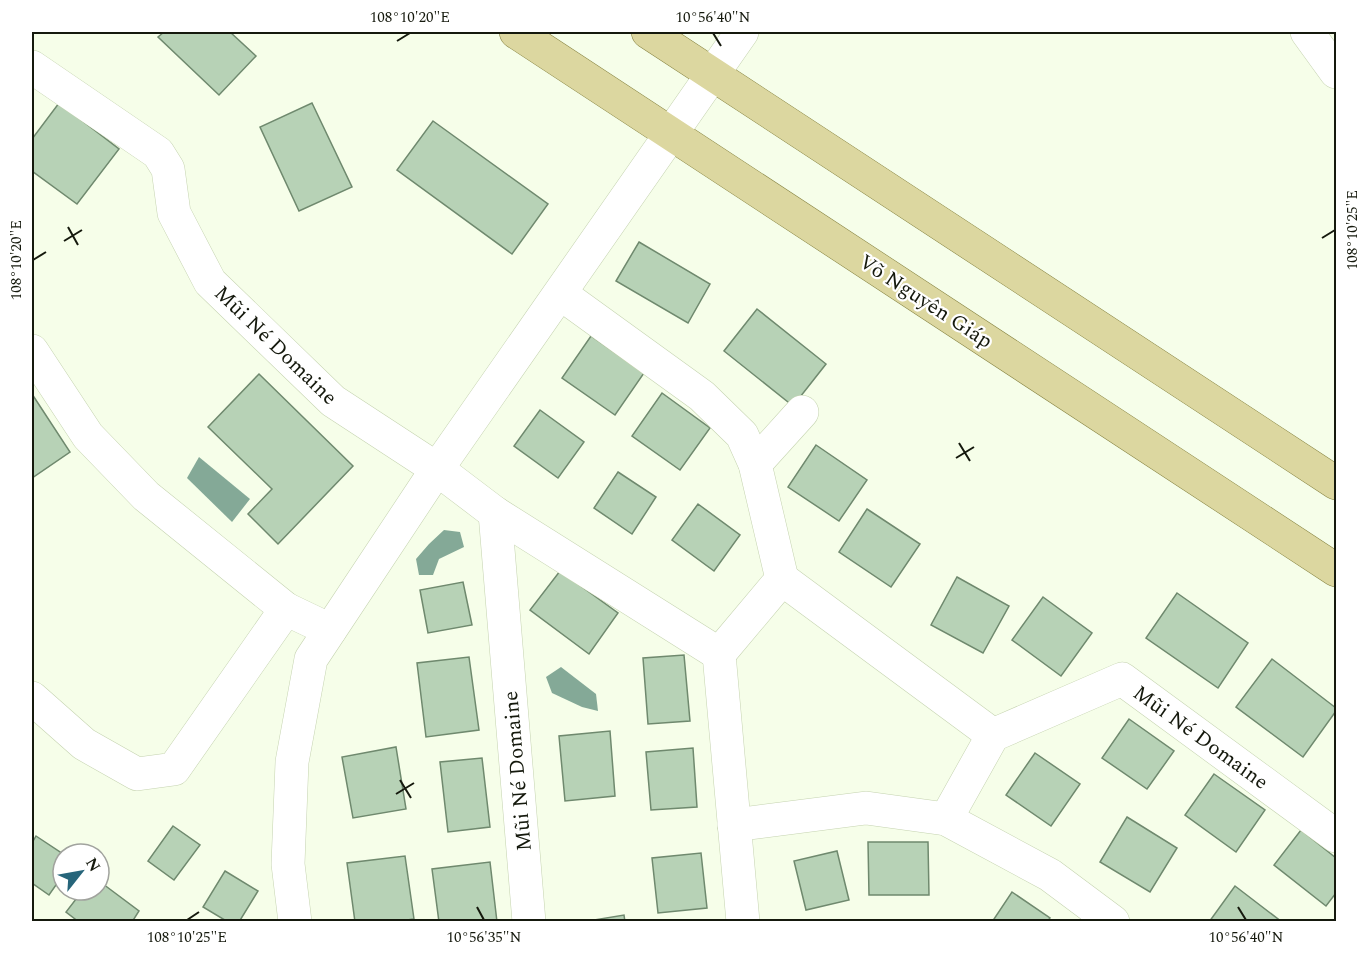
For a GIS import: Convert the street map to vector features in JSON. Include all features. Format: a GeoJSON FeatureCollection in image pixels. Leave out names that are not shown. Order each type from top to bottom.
{"type":"FeatureCollection","features":[{"type":"Feature","properties":{"kind":"main road","name":"Võ Nguyên Giáp"},"geometry":{"type":"LineString","coordinates":[[516,32],[1336,570]]}},
{"type":"Feature","properties":{"kind":"main road"},"geometry":{"type":"LineString","coordinates":[[648,32],[1336,483]]}},
{"type":"Feature","properties":{"kind":"street"},"geometry":{"type":"LineString","coordinates":[[295,921],[288,864],[292,762],[311,659],[437,469],[742,32]]}},
{"type":"Feature","properties":{"kind":"street"},"geometry":{"type":"LineString","coordinates":[[1306,32],[1336,72]]}},
{"type":"Feature","properties":{"kind":"street","name":"Mũi Né Domaine"},"geometry":{"type":"LineString","coordinates":[[32,67],[158,153],[168,169],[174,213],[210,282],[333,401],[437,469],[495,513],[719,654]]}},
{"type":"Feature","properties":{"kind":"street"},"geometry":{"type":"LineString","coordinates":[[561,294],[702,396],[742,435],[755,464],[782,579],[993,735],[946,819]]}},
{"type":"Feature","properties":{"kind":"street"},"geometry":{"type":"LineString","coordinates":[[32,351],[88,436],[146,496],[286,609],[330,630]]}},
{"type":"Feature","properties":{"kind":"street"},"geometry":{"type":"LineString","coordinates":[[755,464],[802,412]]}},
{"type":"Feature","properties":{"kind":"street","name":"Mũi Né Domaine"},"geometry":{"type":"LineString","coordinates":[[495,513],[529,921]]}},
{"type":"Feature","properties":{"kind":"street"},"geometry":{"type":"LineString","coordinates":[[743,921],[719,654],[782,579]]}},
{"type":"Feature","properties":{"kind":"street"},"geometry":{"type":"LineString","coordinates":[[32,698],[84,744],[136,774],[174,769],[286,609]]}},
{"type":"Feature","properties":{"kind":"street","name":"Mũi Né Domaine"},"geometry":{"type":"LineString","coordinates":[[993,735],[1122,679],[1336,836]]}},
{"type":"Feature","properties":{"kind":"street"},"geometry":{"type":"LineString","coordinates":[[734,825],[866,808],[946,819],[1050,875],[1113,921]]}},
{"type":"Feature","properties":{"kind":"shaded area"},"geometry":{"type":"Polygon","coordinates":[[[199,457],[250,499],[232,522],[187,478],[199,457]]]}},
{"type":"Feature","properties":{"kind":"shaded area"},"geometry":{"type":"Polygon","coordinates":[[[444,530],[460,532],[464,547],[439,559],[433,575],[419,575],[416,559],[444,530]]]}},
{"type":"Feature","properties":{"kind":"shaded area"},"geometry":{"type":"Polygon","coordinates":[[[561,667],[596,694],[598,711],[582,707],[552,693],[546,677],[561,667]]]}},
{"type":"Feature","properties":{"kind":"building"},"geometry":{"type":"Polygon","coordinates":[[[164,32],[230,32],[256,56],[219,95],[158,37],[164,32]]]}},
{"type":"Feature","properties":{"kind":"building"},"geometry":{"type":"Polygon","coordinates":[[[59,103],[119,149],[77,204],[32,171],[32,139],[59,103]]]}},
{"type":"Feature","properties":{"kind":"building"},"geometry":{"type":"Polygon","coordinates":[[[312,103],[352,187],[299,211],[260,127],[312,103]]]}},
{"type":"Feature","properties":{"kind":"building"},"geometry":{"type":"Polygon","coordinates":[[[433,121],[548,204],[512,254],[397,170],[433,121]]]}},
{"type":"Feature","properties":{"kind":"building"},"geometry":{"type":"Polygon","coordinates":[[[639,242],[710,284],[688,323],[616,281],[639,242]]]}},
{"type":"Feature","properties":{"kind":"building"},"geometry":{"type":"Polygon","coordinates":[[[757,309],[826,364],[793,406],[724,351],[757,309]]]}},
{"type":"Feature","properties":{"kind":"building"},"geometry":{"type":"Polygon","coordinates":[[[591,336],[644,373],[615,415],[562,378],[591,336]]]}},
{"type":"Feature","properties":{"kind":"building"},"geometry":{"type":"Polygon","coordinates":[[[259,374],[353,466],[278,544],[248,514],[272,489],[208,427],[259,374]]]}},
{"type":"Feature","properties":{"kind":"building"},"geometry":{"type":"Polygon","coordinates":[[[662,393],[710,428],[680,470],[632,436],[662,393]]]}},
{"type":"Feature","properties":{"kind":"building"},"geometry":{"type":"Polygon","coordinates":[[[32,394],[70,452],[32,478],[32,394]]]}},
{"type":"Feature","properties":{"kind":"building"},"geometry":{"type":"Polygon","coordinates":[[[540,410],[584,442],[558,478],[514,446],[540,410]]]}},
{"type":"Feature","properties":{"kind":"building"},"geometry":{"type":"Polygon","coordinates":[[[816,445],[867,480],[839,521],[788,487],[816,445]]]}},
{"type":"Feature","properties":{"kind":"building"},"geometry":{"type":"Polygon","coordinates":[[[618,472],[656,497],[632,534],[594,508],[618,472]]]}},
{"type":"Feature","properties":{"kind":"building"},"geometry":{"type":"Polygon","coordinates":[[[698,504],[740,535],[714,571],[672,540],[698,504]]]}},
{"type":"Feature","properties":{"kind":"building"},"geometry":{"type":"Polygon","coordinates":[[[867,509],[920,544],[891,587],[839,552],[867,509]]]}},
{"type":"Feature","properties":{"kind":"building"},"geometry":{"type":"Polygon","coordinates":[[[560,571],[618,613],[589,654],[530,610],[560,571]]]}},
{"type":"Feature","properties":{"kind":"building"},"geometry":{"type":"Polygon","coordinates":[[[957,577],[1009,606],[983,653],[931,625],[957,577]]]}},
{"type":"Feature","properties":{"kind":"building"},"geometry":{"type":"Polygon","coordinates":[[[463,582],[472,625],[428,633],[420,590],[463,582]]]}},
{"type":"Feature","properties":{"kind":"building"},"geometry":{"type":"Polygon","coordinates":[[[1177,593],[1248,643],[1218,688],[1146,638],[1177,593]]]}},
{"type":"Feature","properties":{"kind":"building"},"geometry":{"type":"Polygon","coordinates":[[[1043,597],[1092,633],[1061,676],[1012,640],[1043,597]]]}},
{"type":"Feature","properties":{"kind":"building"},"geometry":{"type":"Polygon","coordinates":[[[684,655],[690,721],[648,724],[643,658],[684,655]]]}},
{"type":"Feature","properties":{"kind":"building"},"geometry":{"type":"Polygon","coordinates":[[[469,657],[479,730],[426,737],[417,663],[469,657]]]}},
{"type":"Feature","properties":{"kind":"building"},"geometry":{"type":"Polygon","coordinates":[[[1272,659],[1336,708],[1303,757],[1236,707],[1272,659]]]}},
{"type":"Feature","properties":{"kind":"building"},"geometry":{"type":"Polygon","coordinates":[[[1129,719],[1174,751],[1147,789],[1102,758],[1129,719]]]}},
{"type":"Feature","properties":{"kind":"building"},"geometry":{"type":"Polygon","coordinates":[[[610,731],[615,796],[565,801],[559,736],[610,731]]]}},
{"type":"Feature","properties":{"kind":"building"},"geometry":{"type":"Polygon","coordinates":[[[396,747],[406,809],[353,818],[342,757],[396,747]]]}},
{"type":"Feature","properties":{"kind":"building"},"geometry":{"type":"Polygon","coordinates":[[[693,748],[697,807],[651,810],[646,752],[693,748]]]}},
{"type":"Feature","properties":{"kind":"building"},"geometry":{"type":"Polygon","coordinates":[[[1035,753],[1080,784],[1051,826],[1006,795],[1035,753]]]}},
{"type":"Feature","properties":{"kind":"building"},"geometry":{"type":"Polygon","coordinates":[[[482,758],[490,827],[448,832],[440,762],[482,758]]]}},
{"type":"Feature","properties":{"kind":"building"},"geometry":{"type":"Polygon","coordinates":[[[1214,774],[1265,810],[1236,852],[1185,815],[1214,774]]]}},
{"type":"Feature","properties":{"kind":"building"},"geometry":{"type":"Polygon","coordinates":[[[1127,817],[1177,848],[1150,892],[1100,862],[1127,817]]]}},
{"type":"Feature","properties":{"kind":"building"},"geometry":{"type":"Polygon","coordinates":[[[173,826],[200,845],[174,880],[148,861],[173,826]]]}},
{"type":"Feature","properties":{"kind":"building"},"geometry":{"type":"Polygon","coordinates":[[[1301,830],[1336,858],[1336,893],[1326,906],[1274,865],[1301,830]]]}},
{"type":"Feature","properties":{"kind":"building"},"geometry":{"type":"Polygon","coordinates":[[[36,836],[51,846],[51,892],[49,895],[32,883],[32,843],[36,836]]]}},
{"type":"Feature","properties":{"kind":"building"},"geometry":{"type":"Polygon","coordinates":[[[868,842],[928,842],[929,895],[869,895],[868,842]]]}},
{"type":"Feature","properties":{"kind":"building"},"geometry":{"type":"Polygon","coordinates":[[[837,851],[849,900],[806,910],[794,861],[837,851]]]}},
{"type":"Feature","properties":{"kind":"building"},"geometry":{"type":"Polygon","coordinates":[[[701,853],[707,908],[658,913],[652,858],[701,853]]]}},
{"type":"Feature","properties":{"kind":"building"},"geometry":{"type":"Polygon","coordinates":[[[405,856],[414,919],[392,922],[355,922],[347,863],[405,856]]]}},
{"type":"Feature","properties":{"kind":"building"},"geometry":{"type":"Polygon","coordinates":[[[490,862],[497,922],[439,922],[432,869],[490,862]]]}},
{"type":"Feature","properties":{"kind":"building"},"geometry":{"type":"Polygon","coordinates":[[[225,871],[258,891],[239,922],[228,922],[203,907],[225,871]]]}},
{"type":"Feature","properties":{"kind":"building"},"geometry":{"type":"Polygon","coordinates":[[[1235,886],[1282,922],[1209,922],[1235,886]]]}},
{"type":"Feature","properties":{"kind":"building"},"geometry":{"type":"Polygon","coordinates":[[[111,890],[139,911],[132,922],[79,922],[66,912],[74,902],[111,902],[111,890]]]}},
{"type":"Feature","properties":{"kind":"building"},"geometry":{"type":"Polygon","coordinates":[[[1012,892],[1050,918],[1047,922],[992,922],[1012,892]]]}},
{"type":"Feature","properties":{"kind":"building"},"geometry":{"type":"Polygon","coordinates":[[[624,915],[625,922],[582,922],[624,915]]]}}]}
